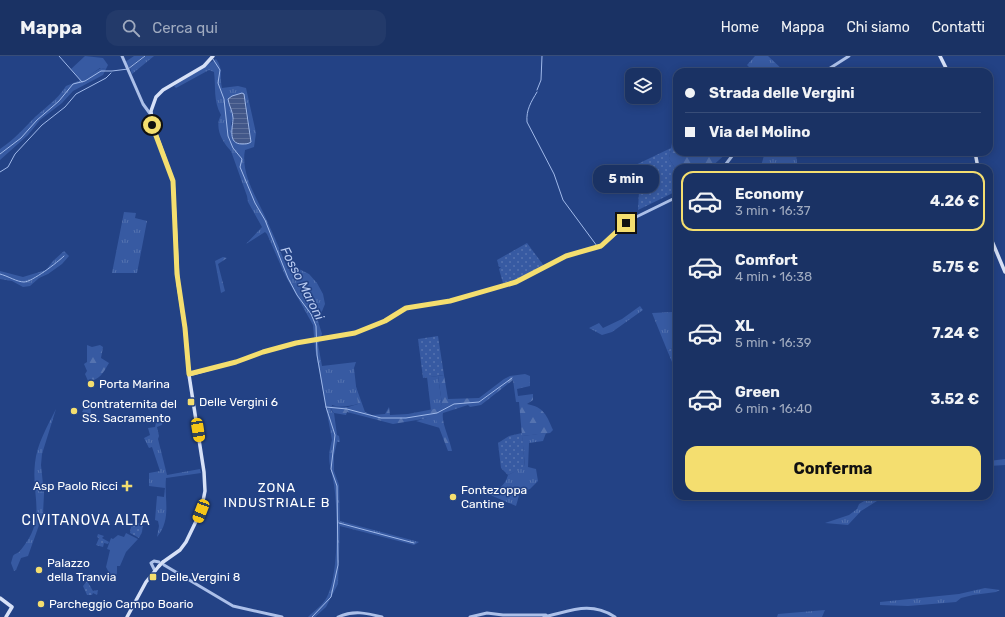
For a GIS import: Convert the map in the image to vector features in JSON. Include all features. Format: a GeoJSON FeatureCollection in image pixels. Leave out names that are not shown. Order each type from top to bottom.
{"type":"FeatureCollection","features":[{"type":"Feature","properties":{"kind":"main road"},"geometry":{"type":"LineString","coordinates":[[127,617],[155,571],[161,564],[180,550],[186,542],[198,520],[204,502],[204,472],[189,374],[185,328],[177,274],[173,181],[152,125],[150,114],[152,105],[160,93],[209,61],[213,56]]}},
{"type":"Feature","properties":{"kind":"main road"},"geometry":{"type":"LineString","coordinates":[[940,56],[946,68]]}},
{"type":"Feature","properties":{"kind":"main road"},"geometry":{"type":"LineString","coordinates":[[993,244],[1005,272]]}},
{"type":"Feature","properties":{"kind":"main road"},"geometry":{"type":"LineString","coordinates":[[0,598],[11,608],[8,616]]}},
{"type":"Feature","properties":{"kind":"street"},"geometry":{"type":"LineString","coordinates":[[122,56],[143,104],[150,114]]}},
{"type":"Feature","properties":{"kind":"street"},"geometry":{"type":"LineString","coordinates":[[830,68],[849,56]]}},
{"type":"Feature","properties":{"kind":"street"},"geometry":{"type":"LineString","coordinates":[[189,374],[236,362],[277,348],[362,331],[389,319],[406,308],[450,301],[516,282],[566,256],[595,249],[601,246],[632,220],[673,199]]}},
{"type":"Feature","properties":{"kind":"street"},"geometry":{"type":"LineString","coordinates":[[155,571],[151,565],[152,562],[161,564],[233,606],[282,617]]}},
{"type":"Feature","properties":{"kind":"street"},"geometry":{"type":"LineString","coordinates":[[544,617],[588,607],[615,617]]}},
{"type":"Feature","properties":{"kind":"street"},"geometry":{"type":"LineString","coordinates":[[338,617],[359,612],[382,617]]}},
{"type":"Feature","properties":{"kind":"street"},"geometry":{"type":"LineString","coordinates":[[470,617],[487,613],[510,617]]}},
{"type":"Feature","properties":{"kind":"street"},"geometry":{"type":"LineString","coordinates":[[502,615],[553,615]]}},
{"type":"Feature","properties":{"kind":"green space"},"geometry":{"type":"Polygon","coordinates":[[[85,56],[103,58],[108,65],[106,69],[100,68],[81,81],[71,69],[85,56]]]}},
{"type":"Feature","properties":{"kind":"green space"},"geometry":{"type":"Polygon","coordinates":[[[134,56],[144,56],[130,67],[127,67],[125,62],[134,56]]]}},
{"type":"Feature","properties":{"kind":"green space"},"geometry":{"type":"Polygon","coordinates":[[[146,56],[154,56],[132,74],[130,68],[146,56]]]}},
{"type":"Feature","properties":{"kind":"green space"},"geometry":{"type":"Polygon","coordinates":[[[755,56],[768,56],[781,68],[750,68],[747,65],[755,56]]]}},
{"type":"Feature","properties":{"kind":"green space"},"geometry":{"type":"Polygon","coordinates":[[[216,59],[221,70],[222,88],[238,86],[246,88],[256,133],[254,147],[245,150],[245,169],[251,188],[288,269],[299,269],[309,274],[317,283],[323,294],[325,304],[318,321],[322,334],[318,344],[322,366],[356,362],[354,368],[358,404],[342,407],[332,405],[331,410],[334,413],[337,435],[339,436],[340,442],[337,442],[334,455],[334,471],[339,485],[340,521],[419,542],[414,545],[340,526],[338,584],[326,607],[315,617],[308,617],[325,600],[331,587],[336,559],[337,526],[334,485],[329,459],[332,440],[315,348],[313,325],[285,275],[267,234],[265,232],[246,244],[262,227],[248,202],[231,151],[220,134],[218,124],[221,115],[218,110],[216,99],[214,72],[209,70],[176,88],[174,86],[216,59]],[[242,93],[228,102],[233,116],[231,124],[240,144],[251,138],[246,101],[242,93]]]}},
{"type":"Feature","properties":{"kind":"green space"},"geometry":{"type":"Polygon","coordinates":[[[101,68],[106,69],[103,75],[73,91],[62,103],[40,120],[28,135],[0,160],[0,149],[55,100],[66,86],[81,80],[101,68]]]}},
{"type":"Feature","properties":{"kind":"green space"},"geometry":{"type":"Polygon","coordinates":[[[673,142],[673,156],[724,156],[714,164],[673,165],[669,159],[673,142]]]}},
{"type":"Feature","properties":{"kind":"green space"},"geometry":{"type":"Polygon","coordinates":[[[671,148],[669,159],[673,165],[673,193],[638,210],[639,191],[625,170],[671,148]]]}},
{"type":"Feature","properties":{"kind":"green space"},"geometry":{"type":"Polygon","coordinates":[[[764,156],[796,156],[797,163],[762,164],[764,156]]]}},
{"type":"Feature","properties":{"kind":"green space"},"geometry":{"type":"Polygon","coordinates":[[[124,212],[136,213],[135,218],[147,221],[137,273],[112,273],[124,212]]]}},
{"type":"Feature","properties":{"kind":"green space"},"geometry":{"type":"Polygon","coordinates":[[[527,243],[544,266],[516,280],[503,283],[499,269],[501,267],[499,267],[497,260],[527,243]]]}},
{"type":"Feature","properties":{"kind":"green space"},"geometry":{"type":"Polygon","coordinates":[[[64,251],[69,256],[62,264],[48,274],[39,278],[30,286],[23,287],[12,281],[0,279],[0,271],[23,277],[46,270],[64,251]]]}},
{"type":"Feature","properties":{"kind":"green space"},"geometry":{"type":"Polygon","coordinates":[[[223,257],[227,258],[218,264],[225,291],[221,293],[215,261],[223,257]]]}},
{"type":"Feature","properties":{"kind":"green space"},"geometry":{"type":"Polygon","coordinates":[[[640,306],[643,310],[612,332],[602,335],[589,328],[599,323],[603,328],[622,319],[640,306]]]}},
{"type":"Feature","properties":{"kind":"green space"},"geometry":{"type":"Polygon","coordinates":[[[672,312],[673,348],[667,350],[652,313],[672,312]]]}},
{"type":"Feature","properties":{"kind":"green space"},"geometry":{"type":"Polygon","coordinates":[[[438,336],[444,375],[423,378],[418,339],[438,336]]]}},
{"type":"Feature","properties":{"kind":"green space"},"geometry":{"type":"Polygon","coordinates":[[[87,345],[92,347],[100,345],[103,347],[101,358],[109,363],[98,378],[88,381],[85,374],[87,371],[84,364],[87,362],[87,345]]]}},
{"type":"Feature","properties":{"kind":"green space"},"geometry":{"type":"Polygon","coordinates":[[[673,348],[673,364],[667,350],[673,348]]]}},
{"type":"Feature","properties":{"kind":"green space"},"geometry":{"type":"Polygon","coordinates":[[[525,374],[530,376],[530,386],[517,389],[518,396],[533,394],[533,400],[527,404],[537,407],[547,416],[553,430],[550,433],[522,436],[519,402],[516,402],[513,380],[481,405],[470,407],[468,405],[443,413],[443,421],[452,451],[448,451],[435,417],[393,424],[347,412],[346,415],[334,413],[329,406],[348,407],[358,404],[355,384],[365,412],[372,415],[385,414],[389,407],[390,415],[408,414],[439,408],[442,404],[438,376],[444,375],[448,399],[479,398],[504,379],[510,376],[525,374]]]}},
{"type":"Feature","properties":{"kind":"green space"},"geometry":{"type":"Polygon","coordinates":[[[438,376],[442,404],[439,409],[431,411],[427,377],[438,376]]]}},
{"type":"Feature","properties":{"kind":"green space"},"geometry":{"type":"Polygon","coordinates":[[[88,400],[90,400],[91,414],[82,412],[88,400]]]}},
{"type":"Feature","properties":{"kind":"green space"},"geometry":{"type":"Polygon","coordinates":[[[56,409],[42,454],[41,465],[44,494],[43,514],[28,556],[21,558],[16,570],[14,571],[11,563],[13,556],[20,551],[29,539],[34,528],[36,518],[34,475],[36,456],[43,436],[56,409]]]}},
{"type":"Feature","properties":{"kind":"green space"},"geometry":{"type":"Polygon","coordinates":[[[436,417],[440,428],[416,421],[436,417]]]}},
{"type":"Feature","properties":{"kind":"green space"},"geometry":{"type":"Polygon","coordinates":[[[157,419],[160,422],[163,421],[162,425],[157,427],[159,436],[158,439],[167,475],[200,469],[201,473],[166,478],[166,516],[162,530],[157,537],[159,526],[158,521],[155,520],[157,496],[164,497],[165,488],[149,486],[149,473],[160,471],[152,447],[149,448],[144,438],[150,435],[148,428],[155,427],[157,419]]]}},
{"type":"Feature","properties":{"kind":"green space"},"geometry":{"type":"Polygon","coordinates":[[[522,433],[525,467],[508,475],[501,468],[498,443],[509,436],[522,433]]]}},
{"type":"Feature","properties":{"kind":"green space"},"geometry":{"type":"Polygon","coordinates":[[[546,433],[543,441],[529,443],[528,467],[536,469],[538,481],[530,489],[520,492],[516,506],[488,494],[501,487],[508,475],[525,466],[522,436],[546,433]]]}},
{"type":"Feature","properties":{"kind":"green space"},"geometry":{"type":"Polygon","coordinates":[[[1005,459],[1005,465],[993,466],[993,460],[1005,459]]]}},
{"type":"Feature","properties":{"kind":"green space"},"geometry":{"type":"Polygon","coordinates":[[[866,500],[879,500],[861,511],[848,525],[825,523],[849,515],[857,509],[859,504],[866,500]]]}},
{"type":"Feature","properties":{"kind":"green space"},"geometry":{"type":"Polygon","coordinates":[[[134,522],[143,524],[142,532],[139,538],[130,533],[134,522]]]}},
{"type":"Feature","properties":{"kind":"green space"},"geometry":{"type":"Polygon","coordinates":[[[126,533],[138,539],[126,552],[120,566],[117,566],[117,573],[114,582],[106,567],[110,550],[107,549],[111,538],[113,539],[118,535],[124,537],[126,533]]]}},
{"type":"Feature","properties":{"kind":"green space"},"geometry":{"type":"Polygon","coordinates":[[[98,534],[104,536],[102,538],[109,542],[108,544],[104,543],[103,547],[96,545],[99,538],[97,537],[98,534]]]}},
{"type":"Feature","properties":{"kind":"green space"},"geometry":{"type":"Polygon","coordinates":[[[87,581],[93,591],[98,590],[97,595],[93,593],[92,595],[87,595],[83,586],[87,581]]]}},
{"type":"Feature","properties":{"kind":"green space"},"geometry":{"type":"Polygon","coordinates":[[[985,588],[1000,590],[961,598],[956,602],[908,606],[880,605],[880,602],[959,594],[985,588]]]}},
{"type":"Feature","properties":{"kind":"green space"},"geometry":{"type":"Polygon","coordinates":[[[825,610],[822,617],[777,617],[778,614],[825,610]]]}},
{"type":"Feature","properties":{"kind":"shaded area"},"geometry":{"type":"Polygon","coordinates":[[[242,93],[244,94],[251,142],[248,144],[237,143],[234,141],[232,134],[233,116],[228,99],[242,93]]]}},
{"type":"Feature","properties":{"kind":"waterway"},"geometry":{"type":"LineString","coordinates":[[59,56],[82,82]]}},
{"type":"Feature","properties":{"kind":"waterway"},"geometry":{"type":"LineString","coordinates":[[0,154],[21,138],[37,120],[59,101],[73,84],[85,81],[101,71],[128,69],[145,56]]}},
{"type":"Feature","properties":{"kind":"waterway","name":"Fosso Maroni"},"geometry":{"type":"LineString","coordinates":[[211,56],[220,70],[218,83],[224,99],[228,136],[233,148],[242,159],[240,167],[255,203],[265,220],[288,278],[297,295],[311,314],[316,326],[317,355],[326,407],[335,435],[331,469],[337,486],[338,565],[331,597],[312,617]]}},
{"type":"Feature","properties":{"kind":"waterway"},"geometry":{"type":"LineString","coordinates":[[537,90],[541,80],[542,56]]}},
{"type":"Feature","properties":{"kind":"waterway"},"geometry":{"type":"LineString","coordinates":[[0,172],[8,167],[15,154],[42,125],[65,107],[76,94],[106,78],[111,73]]}},
{"type":"Feature","properties":{"kind":"waterway"},"geometry":{"type":"LineString","coordinates":[[537,92],[528,110],[527,122],[554,174],[563,200],[597,246]]}},
{"type":"Feature","properties":{"kind":"waterway"},"geometry":{"type":"LineString","coordinates":[[0,274],[18,281],[28,281],[45,271],[64,256]]}},
{"type":"Feature","properties":{"kind":"waterway"},"geometry":{"type":"LineString","coordinates":[[326,407],[347,409],[381,418],[406,418],[437,413],[454,404],[479,402],[512,378]]}},
{"type":"Feature","properties":{"kind":"waterway"},"geometry":{"type":"LineString","coordinates":[[339,523],[414,543]]}},
{"type":"Feature","properties":{"kind":"place","name":"Porta Marina"},"geometry":{"type":"Point","coordinates":[91,384]}},
{"type":"Feature","properties":{"kind":"place","name":"Delle Vergini 6"},"geometry":{"type":"Point","coordinates":[191,402]}},
{"type":"Feature","properties":{"kind":"place","name":"Contraternita del SS. Sacramento"},"geometry":{"type":"Point","coordinates":[74,411]}},
{"type":"Feature","properties":{"kind":"place","name":"Asp Paolo Ricci"},"geometry":{"type":"Point","coordinates":[127,486]}},
{"type":"Feature","properties":{"kind":"place","name":"Fontezoppa Cantine"},"geometry":{"type":"Point","coordinates":[453,497]}},
{"type":"Feature","properties":{"kind":"place","name":"Palazzo della Tranvia"},"geometry":{"type":"Point","coordinates":[39,570]}},
{"type":"Feature","properties":{"kind":"place","name":"Delle Vergini 8"},"geometry":{"type":"Point","coordinates":[153,577]}},
{"type":"Feature","properties":{"kind":"place","name":"Parcheggio Campo Boario"},"geometry":{"type":"Point","coordinates":[41,604]}},
{"type":"Feature","properties":{"kind":"district","name":"ZONA INDUSTRIALE B"},"geometry":{"type":"Point","coordinates":[277,494]}},
{"type":"Feature","properties":{"kind":"district","name":"CIVITANOVA ALTA"},"geometry":{"type":"Point","coordinates":[86,520]}},
{"type":"Feature","properties":{"kind":"route"},"geometry":{"type":"LineString","coordinates":[[152,125],[166,158],[173,181],[177,274],[185,328],[189,374],[236,362],[263,352],[296,343],[355,333],[385,321],[406,308],[440,304],[516,282],[573,253],[590,250],[601,246],[626,223]]}}]}
